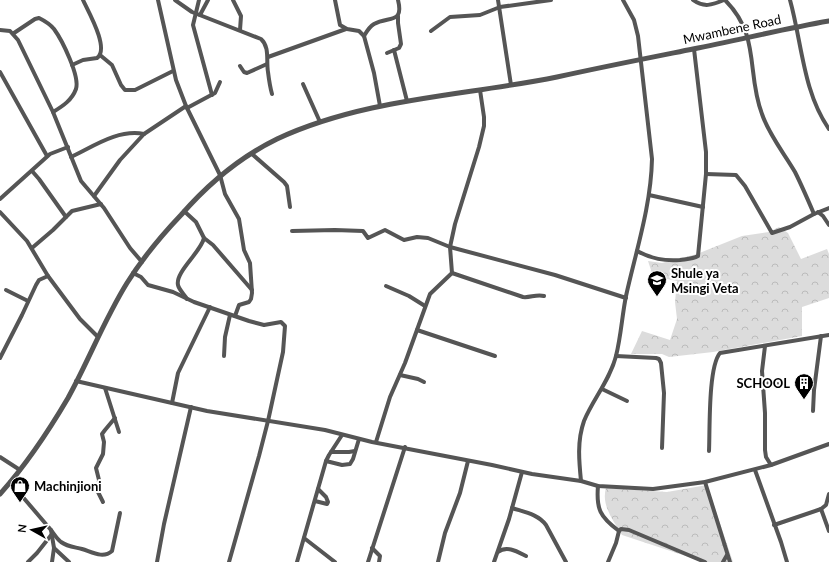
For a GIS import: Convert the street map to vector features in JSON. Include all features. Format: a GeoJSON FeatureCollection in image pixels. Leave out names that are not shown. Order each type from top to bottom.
{"type":"FeatureCollection","features":[{"type":"Feature","properties":{"kind":"street"},"geometry":{"type":"LineString","coordinates":[[83,0],[101,40],[100,55]]}},
{"type":"Feature","properties":{"kind":"street"},"geometry":{"type":"LineString","coordinates":[[158,0],[173,71],[187,107],[220,176],[225,194],[241,224],[243,246],[250,263],[252,291],[250,301],[239,305],[235,316]]}},
{"type":"Feature","properties":{"kind":"street"},"geometry":{"type":"LineString","coordinates":[[175,0],[199,14],[261,39],[266,46],[268,57],[267,64],[272,94]]}},
{"type":"Feature","properties":{"kind":"street"},"geometry":{"type":"LineString","coordinates":[[199,0],[199,14]]}},
{"type":"Feature","properties":{"kind":"street"},"geometry":{"type":"LineString","coordinates":[[208,0],[194,20],[194,29],[212,95]]}},
{"type":"Feature","properties":{"kind":"street"},"geometry":{"type":"LineString","coordinates":[[233,0],[241,16],[240,30]]}},
{"type":"Feature","properties":{"kind":"street"},"geometry":{"type":"LineString","coordinates":[[335,0],[338,22],[342,28],[359,31],[364,36],[374,73],[380,106]]}},
{"type":"Feature","properties":{"kind":"street"},"geometry":{"type":"LineString","coordinates":[[387,53],[394,50],[401,44],[398,23],[398,15],[400,11],[398,0]]}},
{"type":"Feature","properties":{"kind":"street"},"geometry":{"type":"LineString","coordinates":[[498,0],[511,85]]}},
{"type":"Feature","properties":{"kind":"street"},"geometry":{"type":"LineString","coordinates":[[431,31],[450,16],[480,15],[500,7],[551,0]]}},
{"type":"Feature","properties":{"kind":"street"},"geometry":{"type":"LineString","coordinates":[[693,0],[698,3],[709,5],[724,0],[738,15],[748,37],[761,113],[770,132],[816,213],[823,216],[829,225]]}},
{"type":"Feature","properties":{"kind":"street"},"geometry":{"type":"LineString","coordinates":[[790,0],[810,86],[820,113],[829,129]]}},
{"type":"Feature","properties":{"kind":"street"},"geometry":{"type":"LineString","coordinates":[[581,481],[578,456],[581,434],[587,416],[602,389],[616,356],[626,298],[647,209],[652,178],[652,159],[636,28],[634,20],[624,1]]}},
{"type":"Feature","properties":{"kind":"street"},"geometry":{"type":"LineString","coordinates":[[364,36],[367,30],[376,23],[393,19],[398,15]]}},
{"type":"Feature","properties":{"kind":"street"},"geometry":{"type":"LineString","coordinates":[[14,33],[35,19],[41,19],[50,24],[58,36],[72,65],[77,81],[77,87],[69,101],[53,112]]}},
{"type":"Feature","properties":{"kind":"street","name":"Mwambene Road"},"geometry":{"type":"LineString","coordinates":[[0,494],[20,470],[48,430],[76,381],[133,273],[184,211],[220,176],[276,139],[320,122],[380,106],[511,85],[694,49],[796,26],[829,21]]}},
{"type":"Feature","properties":{"kind":"street"},"geometry":{"type":"LineString","coordinates":[[268,57],[347,29]]}},
{"type":"Feature","properties":{"kind":"street"},"geometry":{"type":"LineString","coordinates":[[0,30],[10,30],[14,33],[53,112],[81,181],[101,204],[130,248],[142,262]]}},
{"type":"Feature","properties":{"kind":"street"},"geometry":{"type":"LineString","coordinates":[[637,251],[650,257],[667,261],[694,258],[698,256],[706,174],[705,140],[696,80],[694,49]]}},
{"type":"Feature","properties":{"kind":"street"},"geometry":{"type":"LineString","coordinates":[[394,50],[407,101]]}},
{"type":"Feature","properties":{"kind":"street"},"geometry":{"type":"LineString","coordinates":[[72,65],[84,60],[97,58],[100,55]]}},
{"type":"Feature","properties":{"kind":"street"},"geometry":{"type":"LineString","coordinates":[[100,55],[112,65],[121,86],[125,90],[135,90],[173,71]]}},
{"type":"Feature","properties":{"kind":"street"},"geometry":{"type":"LineString","coordinates":[[240,66],[244,72],[247,73],[267,64]]}},
{"type":"Feature","properties":{"kind":"street"},"geometry":{"type":"LineString","coordinates":[[0,72],[47,156]]}},
{"type":"Feature","properties":{"kind":"street"},"geometry":{"type":"LineString","coordinates":[[94,196],[120,160],[144,134],[187,107],[217,92],[220,82]]}},
{"type":"Feature","properties":{"kind":"street"},"geometry":{"type":"LineString","coordinates":[[303,84],[320,122]]}},
{"type":"Feature","properties":{"kind":"street"},"geometry":{"type":"LineString","coordinates":[[452,273],[450,247],[455,224],[484,126],[480,90]]}},
{"type":"Feature","properties":{"kind":"street"},"geometry":{"type":"LineString","coordinates":[[71,157],[110,138],[130,133],[144,134]]}},
{"type":"Feature","properties":{"kind":"street"},"geometry":{"type":"LineString","coordinates":[[0,199],[47,156],[68,147]]}},
{"type":"Feature","properties":{"kind":"street"},"geometry":{"type":"LineString","coordinates":[[252,154],[287,186],[290,207]]}},
{"type":"Feature","properties":{"kind":"street"},"geometry":{"type":"LineString","coordinates":[[32,171],[66,217]]}},
{"type":"Feature","properties":{"kind":"street"},"geometry":{"type":"LineString","coordinates":[[706,174],[736,175],[745,186],[772,233],[790,227],[829,208]]}},
{"type":"Feature","properties":{"kind":"street"},"geometry":{"type":"LineString","coordinates":[[649,196],[703,207]]}},
{"type":"Feature","properties":{"kind":"street"},"geometry":{"type":"LineString","coordinates":[[32,248],[72,212],[101,204]]}},
{"type":"Feature","properties":{"kind":"street"},"geometry":{"type":"LineString","coordinates":[[184,211],[196,222],[204,238],[216,248],[252,291]]}},
{"type":"Feature","properties":{"kind":"street"},"geometry":{"type":"LineString","coordinates":[[0,212],[22,235],[32,248],[48,276],[80,319],[98,337]]}},
{"type":"Feature","properties":{"kind":"street"},"geometry":{"type":"LineString","coordinates":[[292,231],[363,231],[368,238],[385,230],[404,240],[417,237],[428,238],[450,247],[555,275],[626,298]]}},
{"type":"Feature","properties":{"kind":"street"},"geometry":{"type":"LineString","coordinates":[[188,299],[178,286],[179,279],[201,246],[204,238]]}},
{"type":"Feature","properties":{"kind":"street"},"geometry":{"type":"LineString","coordinates":[[133,273],[142,278],[148,285],[173,292],[230,315],[260,325],[281,322],[285,326],[283,352],[268,421],[228,562]]}},
{"type":"Feature","properties":{"kind":"street"},"geometry":{"type":"LineString","coordinates":[[452,273],[523,297],[537,294],[544,296]]}},
{"type":"Feature","properties":{"kind":"street"},"geometry":{"type":"LineString","coordinates":[[376,442],[390,397],[400,375],[430,294],[452,273]]}},
{"type":"Feature","properties":{"kind":"street"},"geometry":{"type":"LineString","coordinates":[[0,358],[39,280],[48,276]]}},
{"type":"Feature","properties":{"kind":"street"},"geometry":{"type":"LineString","coordinates":[[386,286],[409,296],[425,306]]}},
{"type":"Feature","properties":{"kind":"street"},"geometry":{"type":"LineString","coordinates":[[6,290],[28,301]]}},
{"type":"Feature","properties":{"kind":"street"},"geometry":{"type":"LineString","coordinates":[[172,403],[178,373],[210,307]]}},
{"type":"Feature","properties":{"kind":"street"},"geometry":{"type":"LineString","coordinates":[[224,356],[225,337],[230,315]]}},
{"type":"Feature","properties":{"kind":"street"},"geometry":{"type":"LineString","coordinates":[[417,330],[494,356]]}},
{"type":"Feature","properties":{"kind":"street"},"geometry":{"type":"LineString","coordinates":[[709,451],[711,386],[718,355],[724,352],[829,335]]}},
{"type":"Feature","properties":{"kind":"street"},"geometry":{"type":"LineString","coordinates":[[813,411],[814,390],[821,336]]}},
{"type":"Feature","properties":{"kind":"street"},"geometry":{"type":"LineString","coordinates":[[765,346],[762,371],[765,413],[765,450],[766,458],[771,465]]}},
{"type":"Feature","properties":{"kind":"street"},"geometry":{"type":"LineString","coordinates":[[616,356],[659,359],[664,379],[662,448]]}},
{"type":"Feature","properties":{"kind":"street"},"geometry":{"type":"LineString","coordinates":[[400,375],[424,382]]}},
{"type":"Feature","properties":{"kind":"street"},"geometry":{"type":"LineString","coordinates":[[76,381],[191,407],[325,430],[359,439],[541,476],[581,481],[598,486],[653,489],[705,482],[755,470],[829,444]]}},
{"type":"Feature","properties":{"kind":"street"},"geometry":{"type":"LineString","coordinates":[[763,382],[783,385]]}},
{"type":"Feature","properties":{"kind":"street"},"geometry":{"type":"LineString","coordinates":[[105,388],[119,432]]}},
{"type":"Feature","properties":{"kind":"street"},"geometry":{"type":"LineString","coordinates":[[602,389],[627,402]]}},
{"type":"Feature","properties":{"kind":"street"},"geometry":{"type":"LineString","coordinates":[[157,562],[191,407]]}},
{"type":"Feature","properties":{"kind":"street"},"geometry":{"type":"LineString","coordinates":[[103,502],[98,492],[99,480],[96,468],[103,454],[104,442],[102,434],[115,418]]}},
{"type":"Feature","properties":{"kind":"street"},"geometry":{"type":"LineString","coordinates":[[297,562],[326,461],[342,435]]}},
{"type":"Feature","properties":{"kind":"street"},"geometry":{"type":"LineString","coordinates":[[326,461],[342,465],[348,465],[351,463],[359,439]]}},
{"type":"Feature","properties":{"kind":"street"},"geometry":{"type":"LineString","coordinates":[[368,562],[404,447]]}},
{"type":"Feature","properties":{"kind":"street"},"geometry":{"type":"LineString","coordinates":[[331,452],[355,451]]}},
{"type":"Feature","properties":{"kind":"street"},"geometry":{"type":"LineString","coordinates":[[0,457],[20,470]]}},
{"type":"Feature","properties":{"kind":"street"},"geometry":{"type":"LineString","coordinates":[[438,562],[445,533],[460,493],[468,460]]}},
{"type":"Feature","properties":{"kind":"street"},"geometry":{"type":"LineString","coordinates":[[755,470],[786,562]]}},
{"type":"Feature","properties":{"kind":"street"},"geometry":{"type":"LineString","coordinates":[[494,562],[502,541],[522,472]]}},
{"type":"Feature","properties":{"kind":"street"},"geometry":{"type":"LineString","coordinates":[[10,482],[61,542],[68,546],[94,554],[104,555],[112,551],[120,513]]}},
{"type":"Feature","properties":{"kind":"street"},"geometry":{"type":"LineString","coordinates":[[705,482],[730,562]]}},
{"type":"Feature","properties":{"kind":"street"},"geometry":{"type":"LineString","coordinates":[[598,486],[597,498],[603,518],[619,531],[629,530],[705,562]]}},
{"type":"Feature","properties":{"kind":"street"},"geometry":{"type":"LineString","coordinates":[[315,501],[327,504],[328,502],[326,497],[318,489]]}},
{"type":"Feature","properties":{"kind":"street"},"geometry":{"type":"LineString","coordinates":[[774,525],[821,509],[826,505],[829,494]]}},
{"type":"Feature","properties":{"kind":"street"},"geometry":{"type":"LineString","coordinates":[[512,508],[533,515],[542,520],[546,524],[565,561]]}},
{"type":"Feature","properties":{"kind":"street"},"geometry":{"type":"LineString","coordinates":[[821,509],[829,531]]}},
{"type":"Feature","properties":{"kind":"street"},"geometry":{"type":"LineString","coordinates":[[608,562],[619,531]]}},
{"type":"Feature","properties":{"kind":"street"},"geometry":{"type":"LineString","coordinates":[[51,532],[55,562]]}},
{"type":"Feature","properties":{"kind":"street"},"geometry":{"type":"LineString","coordinates":[[28,562],[37,553],[51,532]]}},
{"type":"Feature","properties":{"kind":"street"},"geometry":{"type":"LineString","coordinates":[[304,538],[335,562]]}},
{"type":"Feature","properties":{"kind":"street"},"geometry":{"type":"LineString","coordinates":[[502,541],[508,549]]}},
{"type":"Feature","properties":{"kind":"street"},"geometry":{"type":"LineString","coordinates":[[372,548],[379,554],[379,562]]}},
{"type":"Feature","properties":{"kind":"street"},"geometry":{"type":"LineString","coordinates":[[498,552],[503,549],[508,549],[526,556]]}},
{"type":"Feature","properties":{"kind":"street"},"geometry":{"type":"LineString","coordinates":[[52,562],[54,550]]}},
{"type":"Feature","properties":{"kind":"street"},"geometry":{"type":"LineString","coordinates":[[54,550],[69,562]]}},
{"type":"Feature","properties":{"kind":"street"},"geometry":{"type":"LineString","coordinates":[[723,562],[727,554]]}},
{"type":"Feature","properties":{"kind":"green space"},"geometry":{"type":"Polygon","coordinates":[[[779,227],[788,233],[801,259],[827,249],[829,254],[829,298],[802,307],[802,336],[713,352],[669,357],[662,354],[631,354],[642,331],[670,340],[677,319],[675,302],[677,281],[653,276],[648,261],[662,263],[697,254],[742,236],[769,232],[779,227]]]}},
{"type":"Feature","properties":{"kind":"green space"},"geometry":{"type":"Polygon","coordinates":[[[707,485],[733,562],[704,562],[622,535],[606,506],[606,488],[667,492],[707,485]]]}},
{"type":"Feature","properties":{"kind":"place","name":"Shule ya Msingi Veta"},"geometry":{"type":"Point","coordinates":[657,297]}},
{"type":"Feature","properties":{"kind":"place","name":"SCHOOL"},"geometry":{"type":"Point","coordinates":[804,400]}},
{"type":"Feature","properties":{"kind":"place","name":"Machinjioni"},"geometry":{"type":"Point","coordinates":[20,503]}}]}
